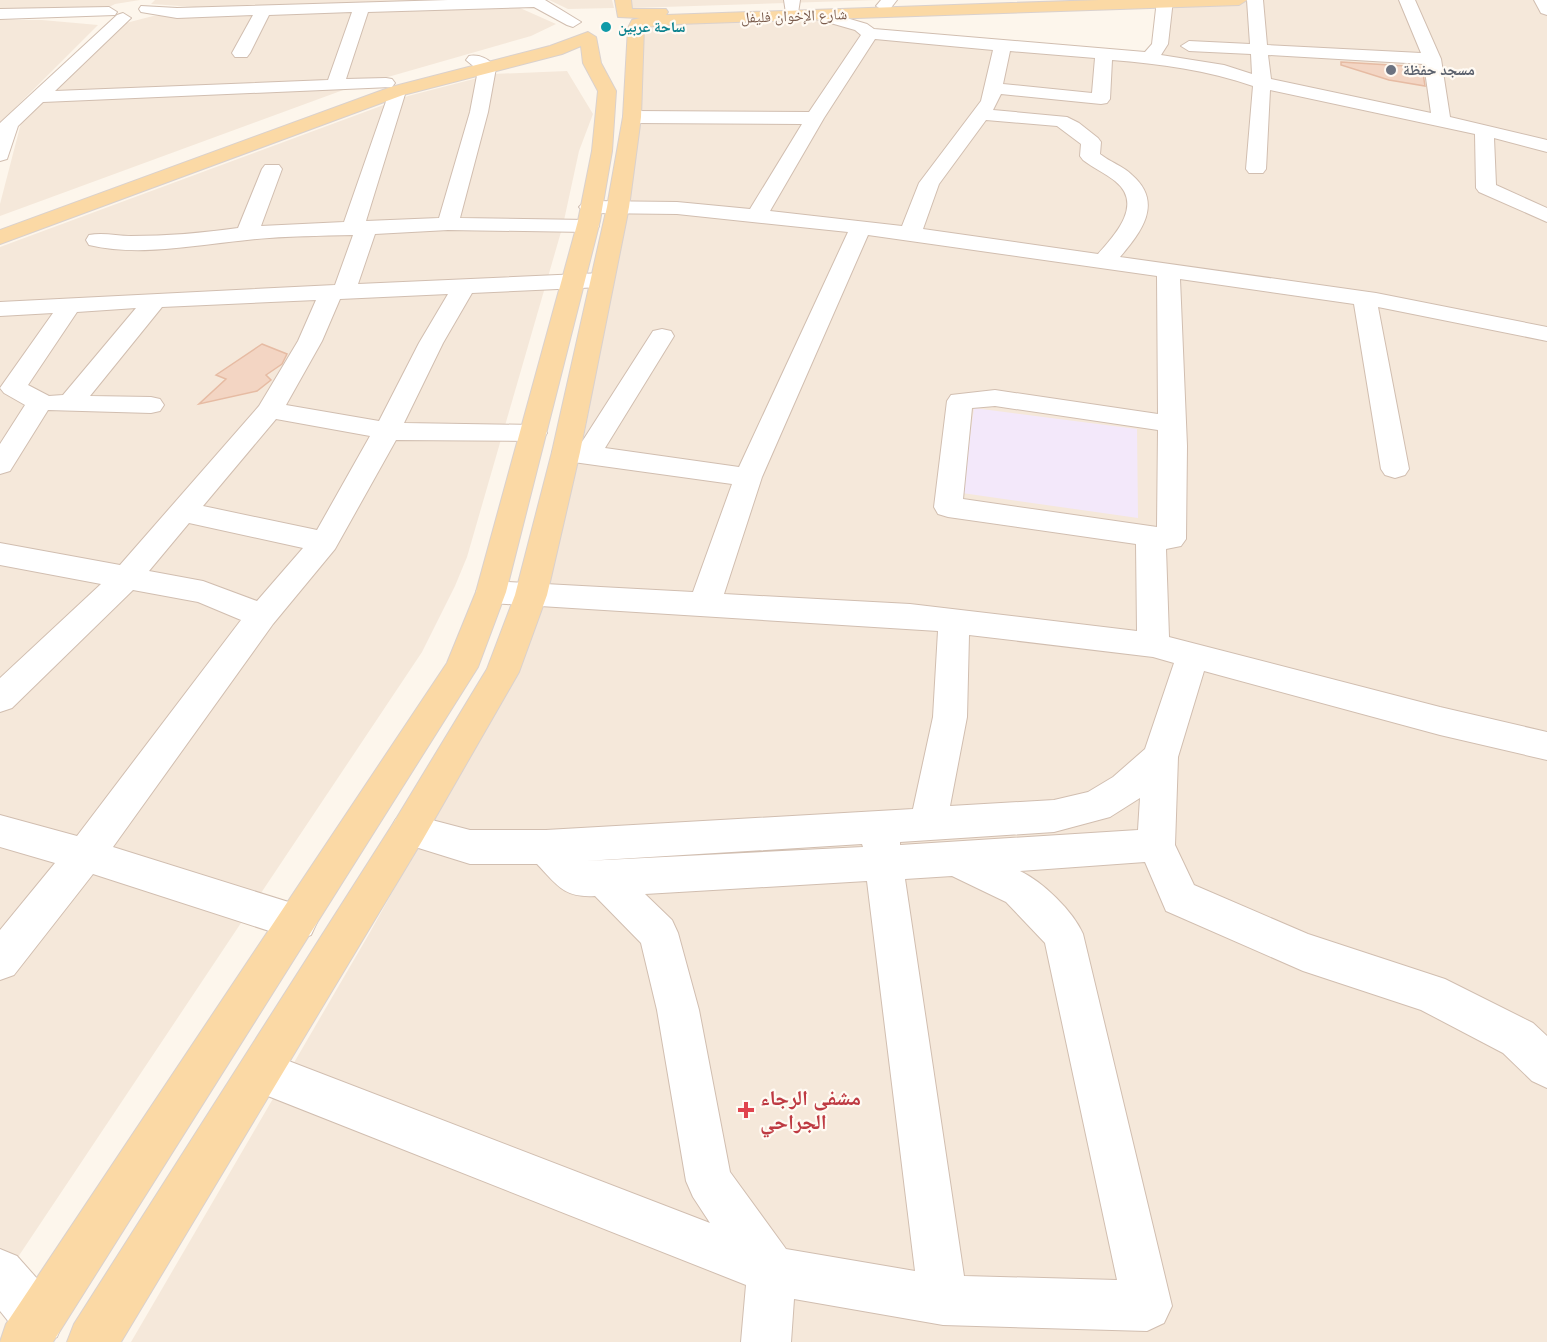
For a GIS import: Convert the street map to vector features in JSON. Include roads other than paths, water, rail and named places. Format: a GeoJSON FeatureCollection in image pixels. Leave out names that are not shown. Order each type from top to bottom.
{"type":"FeatureCollection","features":[{"type":"Feature","properties":{"kind":"main road","name":"شارع الإخوان فليفل"},"geometry":{"type":"LineString","coordinates":[[618,24],[792,5],[1022,0]]}},
{"type":"Feature","properties":{"kind":"main road","name":"شارع الإخوان فليفل"},"geometry":{"type":"LineString","coordinates":[[618,24],[678,19],[1239,0]]}},
{"type":"Feature","properties":{"kind":"main road"},"geometry":{"type":"LineString","coordinates":[[481,64],[590,15]]}},
{"type":"Feature","properties":{"kind":"main road"},"geometry":{"type":"LineString","coordinates":[[572,25],[579,35],[618,24]]}},
{"type":"Feature","properties":{"kind":"main road"},"geometry":{"type":"LineString","coordinates":[[592,63],[618,24]]}},
{"type":"Feature","properties":{"kind":"main road"},"geometry":{"type":"LineString","coordinates":[[0,225],[392,87],[481,64],[556,50],[618,24]]}},
{"type":"Feature","properties":{"kind":"main road"},"geometry":{"type":"LineString","coordinates":[[32,1330],[462,667],[491,592],[534,433],[587,281],[600,216],[632,117],[618,24]]}},
{"type":"Feature","properties":{"kind":"main road"},"geometry":{"type":"LineString","coordinates":[[481,64],[592,63]]}},
{"type":"Feature","properties":{"kind":"main road"},"geometry":{"type":"LineString","coordinates":[[592,63],[608,91],[602,151],[600,216]]}},
{"type":"Feature","properties":{"kind":"main road"},"geometry":{"type":"LineString","coordinates":[[0,237],[392,87]]}},
{"type":"Feature","properties":{"kind":"main road"},"geometry":{"type":"LineString","coordinates":[[92,1342],[409,830],[502,672],[531,595],[577,453],[587,281]]}},
{"type":"Feature","properties":{"kind":"street"},"geometry":{"type":"LineString","coordinates":[[1255,0],[1262,83],[1256,169]]}},
{"type":"Feature","properties":{"kind":"street"},"geometry":{"type":"LineString","coordinates":[[1407,0],[1432,59],[1441,121]]}},
{"type":"Feature","properties":{"kind":"street"},"geometry":{"type":"LineString","coordinates":[[1542,0],[1547,10]]}},
{"type":"Feature","properties":{"kind":"street"},"geometry":{"type":"LineString","coordinates":[[0,155],[5,125],[39,97],[124,6],[146,5],[177,13],[537,1],[572,25]]}},
{"type":"Feature","properties":{"kind":"street"},"geometry":{"type":"LineString","coordinates":[[1155,51],[1164,2]]}},
{"type":"Feature","properties":{"kind":"street"},"geometry":{"type":"LineString","coordinates":[[335,86],[362,8]]}},
{"type":"Feature","properties":{"kind":"street"},"geometry":{"type":"LineString","coordinates":[[242,53],[263,10]]}},
{"type":"Feature","properties":{"kind":"street"},"geometry":{"type":"LineString","coordinates":[[0,14],[116,15]]}},
{"type":"Feature","properties":{"kind":"street"},"geometry":{"type":"LineString","coordinates":[[819,15],[861,27],[870,33],[1104,54],[1260,50],[1432,59]]}},
{"type":"Feature","properties":{"kind":"street"},"geometry":{"type":"LineString","coordinates":[[757,215],[815,118],[870,33]]}},
{"type":"Feature","properties":{"kind":"street"},"geometry":{"type":"LineString","coordinates":[[910,234],[929,183],[990,101],[1003,45]]}},
{"type":"Feature","properties":{"kind":"street"},"geometry":{"type":"LineString","coordinates":[[1155,51],[1262,83],[1484,130],[1547,146]]}},
{"type":"Feature","properties":{"kind":"street"},"geometry":{"type":"LineString","coordinates":[[993,88],[1101,99],[1104,54]]}},
{"type":"Feature","properties":{"kind":"street"},"geometry":{"type":"LineString","coordinates":[[448,224],[479,112],[481,64]]}},
{"type":"Feature","properties":{"kind":"street"},"geometry":{"type":"LineString","coordinates":[[0,699],[127,577],[270,411],[338,292],[360,228],[392,87],[335,86],[39,97]]}},
{"type":"Feature","properties":{"kind":"street"},"geometry":{"type":"LineString","coordinates":[[1087,98],[1087,114],[1090,124]]}},
{"type":"Feature","properties":{"kind":"street"},"geometry":{"type":"LineString","coordinates":[[981,114],[1072,124],[1091,142],[1090,156],[1128,182],[1139,202],[1135,224],[1104,261]]}},
{"type":"Feature","properties":{"kind":"street"},"geometry":{"type":"LineString","coordinates":[[632,117],[815,118]]}},
{"type":"Feature","properties":{"kind":"street"},"geometry":{"type":"LineString","coordinates":[[1484,130],[1486,188],[1547,216]]}},
{"type":"Feature","properties":{"kind":"street"},"geometry":{"type":"LineString","coordinates":[[248,233],[272,169]]}},
{"type":"Feature","properties":{"kind":"street"},"geometry":{"type":"LineString","coordinates":[[97,240],[129,243],[186,241],[248,233],[600,216],[676,216],[694,211],[757,215],[861,227],[1365,299],[1547,334]]}},
{"type":"Feature","properties":{"kind":"street"},"geometry":{"type":"LineString","coordinates":[[705,603],[748,477],[861,227]]}},
{"type":"Feature","properties":{"kind":"street"},"geometry":{"type":"LineString","coordinates":[[1168,270],[1173,446],[1171,539],[948,507],[960,400],[995,398],[1171,424]]}},
{"type":"Feature","properties":{"kind":"street"},"geometry":{"type":"LineString","coordinates":[[0,309],[587,281]]}},
{"type":"Feature","properties":{"kind":"street"},"geometry":{"type":"LineString","coordinates":[[0,961],[85,855],[262,616],[325,542],[387,431],[431,343],[464,286]]}},
{"type":"Feature","properties":{"kind":"street"},"geometry":{"type":"LineString","coordinates":[[1365,299],[1395,469]]}},
{"type":"Feature","properties":{"kind":"street"},"geometry":{"type":"LineString","coordinates":[[70,403],[155,300]]}},
{"type":"Feature","properties":{"kind":"street"},"geometry":{"type":"LineString","coordinates":[[70,305],[12,387],[40,402],[152,405]]}},
{"type":"Feature","properties":{"kind":"street"},"geometry":{"type":"LineString","coordinates":[[662,336],[577,453],[748,477]]}},
{"type":"Feature","properties":{"kind":"street"},"geometry":{"type":"LineString","coordinates":[[0,465],[40,402]]}},
{"type":"Feature","properties":{"kind":"street"},"geometry":{"type":"LineString","coordinates":[[270,411],[387,431],[534,433]]}},
{"type":"Feature","properties":{"kind":"street"},"geometry":{"type":"LineString","coordinates":[[183,513],[325,542]]}},
{"type":"Feature","properties":{"kind":"street"},"geometry":{"type":"LineString","coordinates":[[1151,537],[1153,645]]}},
{"type":"Feature","properties":{"kind":"street"},"geometry":{"type":"LineString","coordinates":[[0,554],[203,592],[262,616]]}},
{"type":"Feature","properties":{"kind":"street"},"geometry":{"type":"LineString","coordinates":[[491,592],[910,616],[1153,645],[1440,721],[1547,746]]}},
{"type":"Feature","properties":{"kind":"street"},"geometry":{"type":"LineString","coordinates":[[928,824],[950,717],[954,622]]}},
{"type":"Feature","properties":{"kind":"street"},"geometry":{"type":"LineString","coordinates":[[1192,657],[1160,757],[1156,845],[1180,898],[1303,952],[1430,993],[1518,1038],[1547,1066]]}},
{"type":"Feature","properties":{"kind":"street"},"geometry":{"type":"LineString","coordinates":[[546,847],[578,880],[882,845],[928,824],[1054,816],[1097,806],[1126,788],[1160,757]]}},
{"type":"Feature","properties":{"kind":"street"},"geometry":{"type":"LineString","coordinates":[[260,1072],[772,1271],[943,1300],[1147,1306],[1063,934],[1020,890],[955,859],[882,845],[470,847],[409,830]]}},
{"type":"Feature","properties":{"kind":"street"},"geometry":{"type":"LineString","coordinates":[[0,831],[85,855],[297,922]]}},
{"type":"Feature","properties":{"kind":"street"},"geometry":{"type":"LineString","coordinates":[[882,845],[943,1300]]}},
{"type":"Feature","properties":{"kind":"street"},"geometry":{"type":"LineString","coordinates":[[955,859],[1156,845]]}},
{"type":"Feature","properties":{"kind":"street"},"geometry":{"type":"LineString","coordinates":[[602,878],[658,933],[678,1010],[709,1181],[772,1271],[766,1342]]}},
{"type":"Feature","properties":{"kind":"street"},"geometry":{"type":"LineString","coordinates":[[0,1273],[32,1330]]}},
{"type":"Feature","properties":{"kind":"place","name":"ساحة عربين"},"geometry":{"type":"Point","coordinates":[606,27]}},
{"type":"Feature","properties":{"kind":"place","name":"مسجد حفظة"},"geometry":{"type":"Point","coordinates":[1391,70]}},
{"type":"Feature","properties":{"kind":"place","name":"مشفى الرجاء الجراحي"},"geometry":{"type":"Point","coordinates":[746,1110]}}]}
